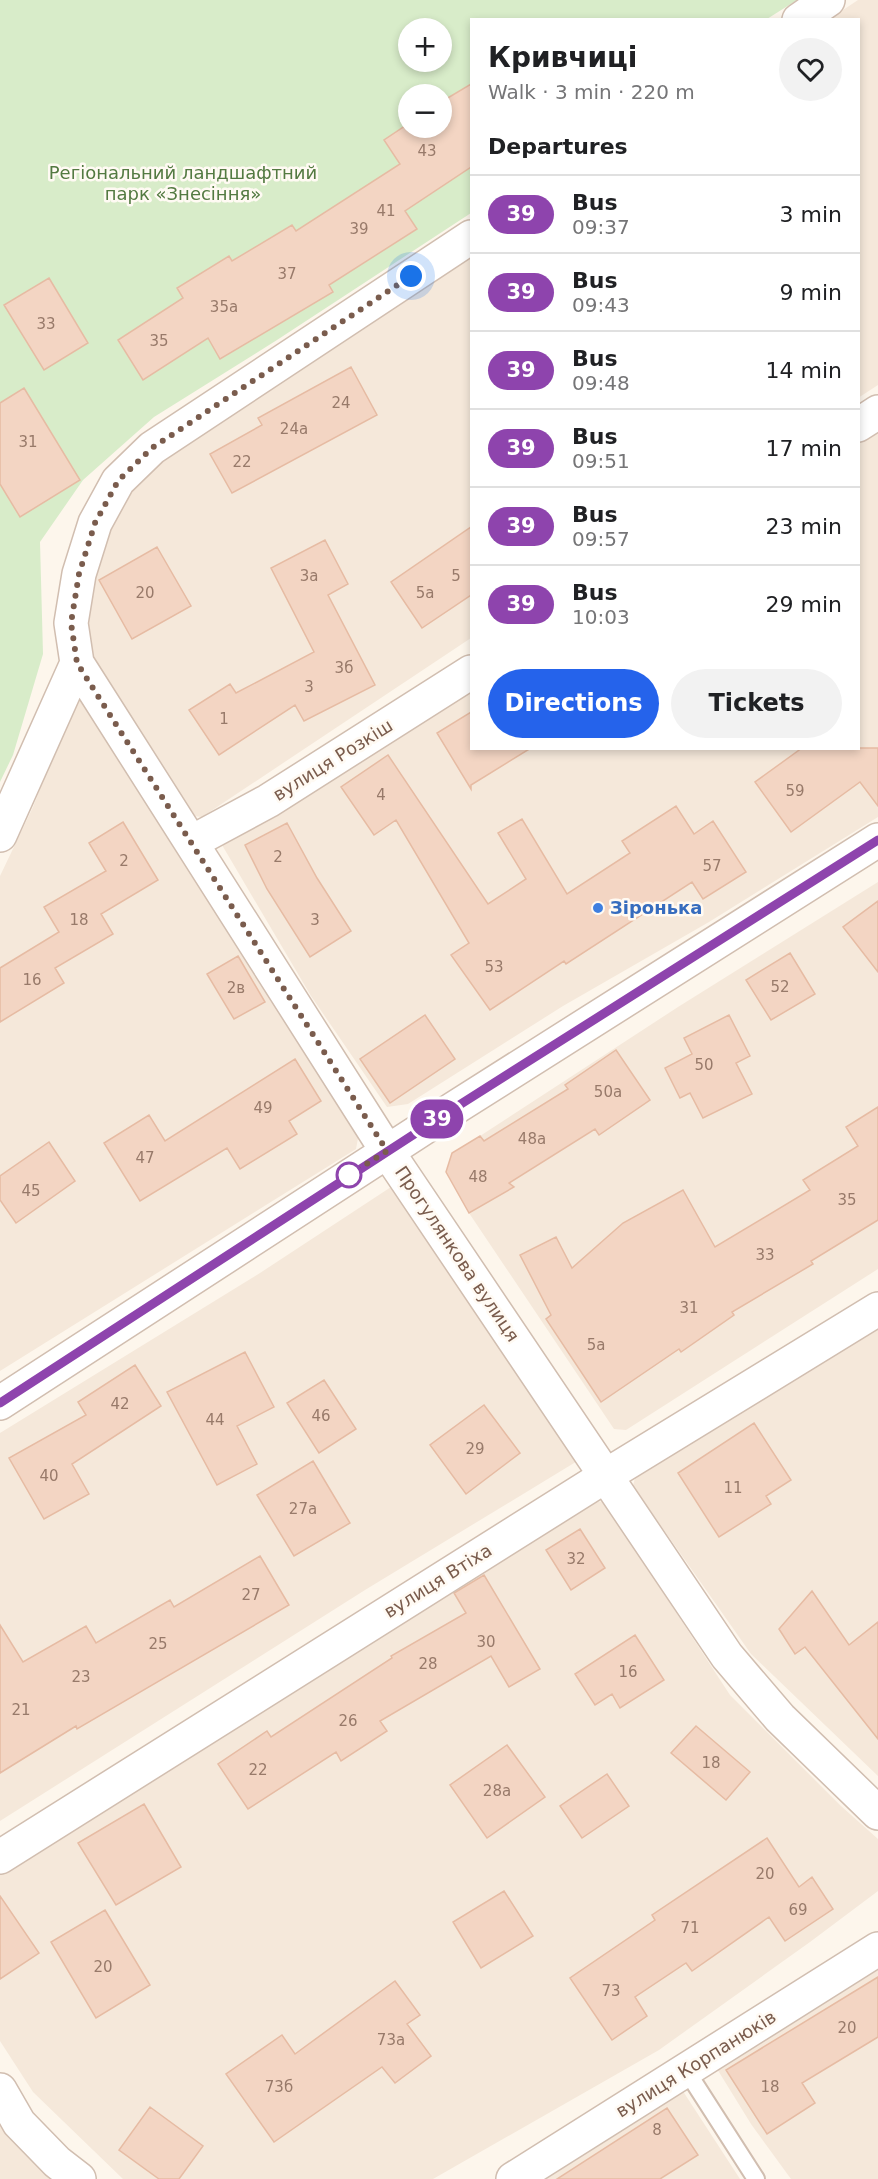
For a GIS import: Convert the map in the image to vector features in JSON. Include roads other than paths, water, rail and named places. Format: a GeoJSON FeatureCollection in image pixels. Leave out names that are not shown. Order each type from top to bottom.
{"type":"FeatureCollection","features":[{"type":"Feature","properties":{"kind":"street"},"geometry":{"type":"LineString","coordinates":[[802,18],[828,0]]}},
{"type":"Feature","properties":{"kind":"street"},"geometry":{"type":"LineString","coordinates":[[0,835],[77,663],[71,623],[79,574],[95,523],[118,481],[152,448],[470,238]]}},
{"type":"Feature","properties":{"kind":"street"},"geometry":{"type":"LineString","coordinates":[[860,424],[878,412]]}},
{"type":"Feature","properties":{"kind":"street","name":"Прогулянкова вулиця"},"geometry":{"type":"LineString","coordinates":[[77,663],[387,1151],[727,1656],[780,1718],[878,1813]]}},
{"type":"Feature","properties":{"kind":"street","name":"вулиця Розкіш"},"geometry":{"type":"LineString","coordinates":[[192,842],[268,801],[470,673]]}},
{"type":"Feature","properties":{"kind":"street"},"geometry":{"type":"LineString","coordinates":[[0,1403],[387,1151],[878,840]]}},
{"type":"Feature","properties":{"kind":"street","name":"вулиця Втіха"},"geometry":{"type":"LineString","coordinates":[[0,1857],[607,1475],[878,1309]]}},
{"type":"Feature","properties":{"kind":"street","name":"вулиця Корпанюків"},"geometry":{"type":"LineString","coordinates":[[513,2179],[878,1949]]}},
{"type":"Feature","properties":{"kind":"street"},"geometry":{"type":"LineString","coordinates":[[0,2090],[19,2123],[57,2162],[80,2179]]}},
{"type":"Feature","properties":{"kind":"lane"},"geometry":{"type":"LineString","coordinates":[[686,2070],[756,2179]]}},
{"type":"Feature","properties":{"kind":"place","name":"Зіронька"},"geometry":{"type":"Point","coordinates":[598,908]}},
{"type":"Feature","properties":{"kind":"park label","name":"Регіональний ландшафтний парк «Знесіння»"},"geometry":{"type":"Point","coordinates":[183,183]}}]}
